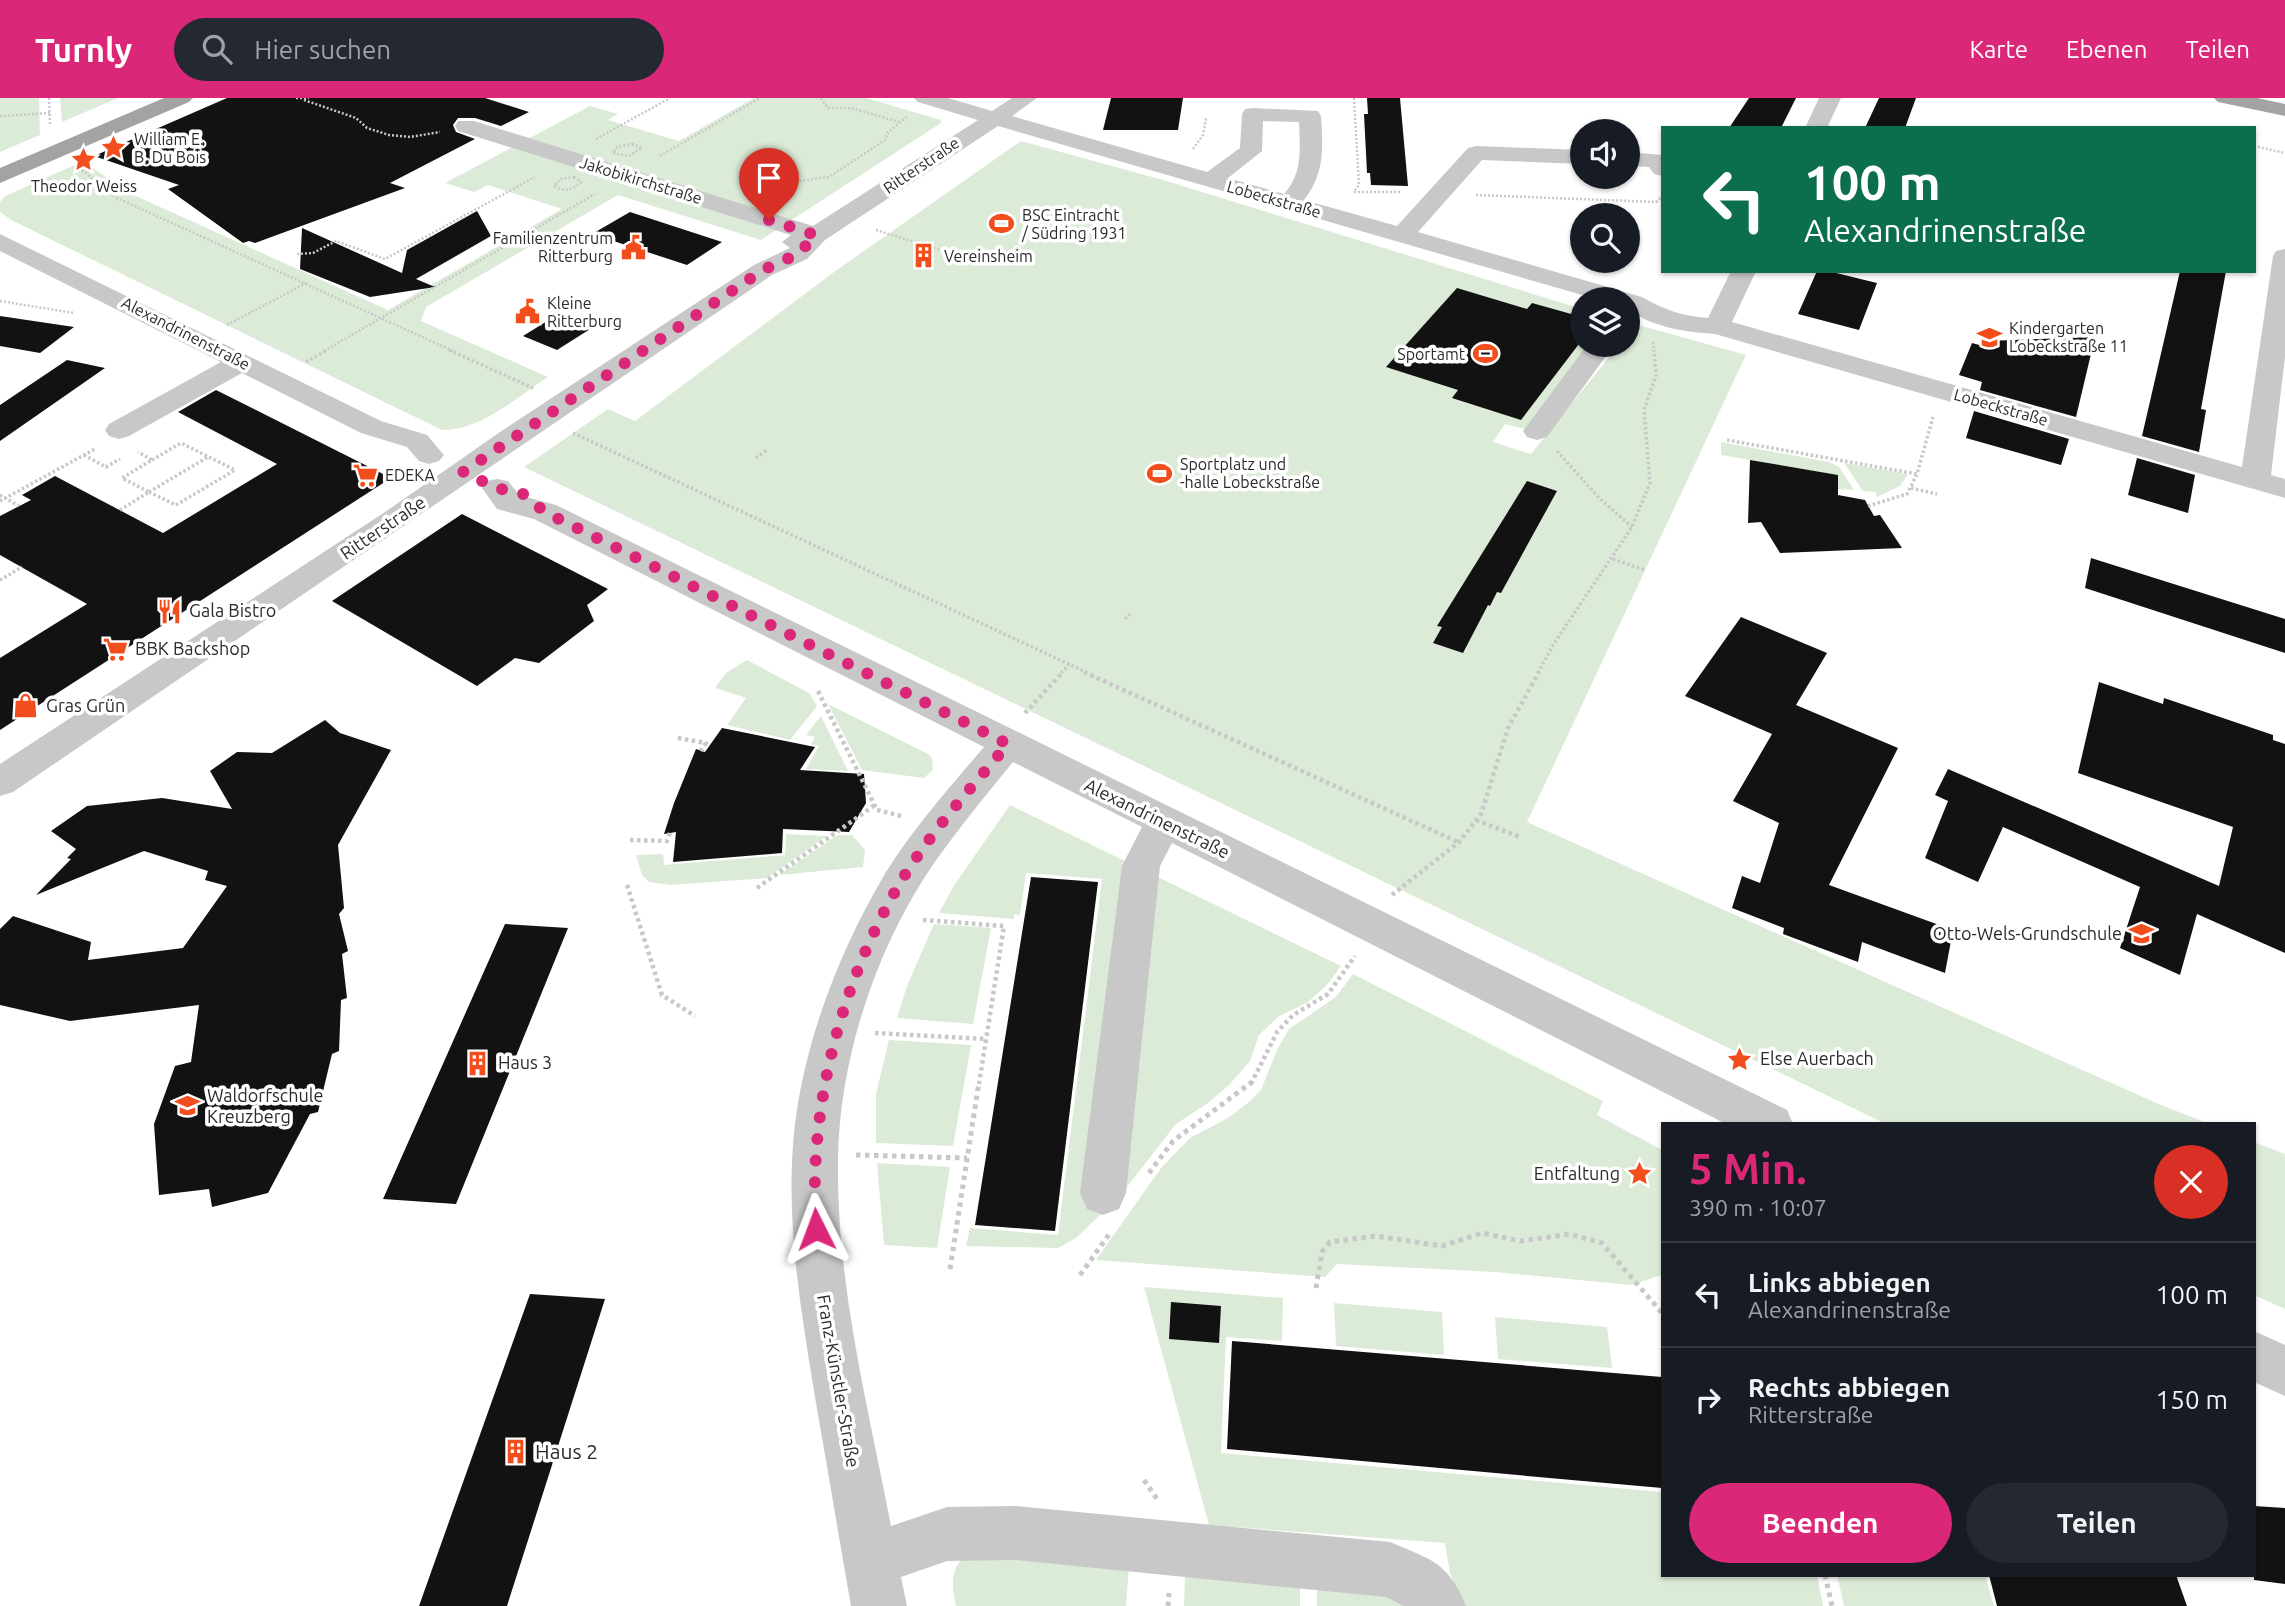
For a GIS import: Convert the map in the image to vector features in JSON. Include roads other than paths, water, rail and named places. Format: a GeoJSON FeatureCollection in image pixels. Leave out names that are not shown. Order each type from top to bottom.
{"type":"FeatureCollection","features":[{"type":"Feature","properties":{"kind":"main road"},"geometry":{"type":"LineString","coordinates":[[0,176],[183,98]]}},
{"type":"Feature","properties":{"kind":"main road"},"geometry":{"type":"LineString","coordinates":[[2225,98],[2285,110]]}},
{"type":"Feature","properties":{"kind":"street","name":"Ritterstraße"},"geometry":{"type":"LineString","coordinates":[[0,782],[399,517],[552,410],[763,270],[798,254],[816,235],[1026,98]]}},
{"type":"Feature","properties":{"kind":"street"},"geometry":{"type":"LineString","coordinates":[[1817,126],[1830,98]]}},
{"type":"Feature","properties":{"kind":"street","name":"Lobeckstraße"},"geometry":{"type":"LineString","coordinates":[[929,99],[995,118],[1122,146],[1211,180],[1574,287]]}},
{"type":"Feature","properties":{"kind":"street"},"geometry":{"type":"LineString","coordinates":[[1211,180],[1251,150],[1254,114],[1310,117],[1311,169],[1304,188],[1288,203]]}},
{"type":"Feature","properties":{"kind":"street","name":"Jakobikirchstraße"},"geometry":{"type":"LineString","coordinates":[[458,128],[567,157],[816,235]]}},
{"type":"Feature","properties":{"kind":"street"},"geometry":{"type":"LineString","coordinates":[[1402,236],[1464,171],[1476,153],[1570,157]]}},
{"type":"Feature","properties":{"kind":"street"},"geometry":{"type":"LineString","coordinates":[[1640,159],[1656,160],[1661,168]]}},
{"type":"Feature","properties":{"kind":"street","name":"Alexandrinenstraße"},"geometry":{"type":"LineString","coordinates":[[0,241],[371,426],[398,447],[429,455],[497,488],[508,502],[545,512],[1015,731],[1166,824],[1767,1122]]}},
{"type":"Feature","properties":{"kind":"street"},"geometry":{"type":"LineString","coordinates":[[2255,480],[2285,256]]}},
{"type":"Feature","properties":{"kind":"street"},"geometry":{"type":"LineString","coordinates":[[1717,326],[1743,273]]}},
{"type":"Feature","properties":{"kind":"street","name":"Lobeckstraße"},"geometry":{"type":"LineString","coordinates":[[1640,309],[1679,324],[1717,326],[2285,489]]}},
{"type":"Feature","properties":{"kind":"street"},"geometry":{"type":"LineString","coordinates":[[1537,431],[1592,357]]}},
{"type":"Feature","properties":{"kind":"street"},"geometry":{"type":"LineString","coordinates":[[120,430],[241,362]]}},
{"type":"Feature","properties":{"kind":"street","name":"Franz-Künstler-Straße"},"geometry":{"type":"LineString","coordinates":[[874,1583],[820,1284],[814,1202],[815,1154],[822,1104],[838,1031],[852,986],[882,917],[900,883],[939,827],[1015,731]]}},
{"type":"Feature","properties":{"kind":"street"},"geometry":{"type":"LineString","coordinates":[[1109,1209],[1141,866],[1152,842],[1166,824]]}},
{"type":"Feature","properties":{"kind":"street"},"geometry":{"type":"LineString","coordinates":[[2256,1357],[2285,1371]]}},
{"type":"Feature","properties":{"kind":"street"},"geometry":{"type":"LineString","coordinates":[[874,1583],[947,1534],[1015,1533],[1390,1570],[1423,1586],[1438,1606]]}},
{"type":"Feature","properties":{"kind":"place","name":"William E. B. Du Bois"},"geometry":{"type":"Point","coordinates":[114,148]}},
{"type":"Feature","properties":{"kind":"place","name":"Theodor Weiss"},"geometry":{"type":"Point","coordinates":[84,160]}},
{"type":"Feature","properties":{"kind":"place","name":"BSC Eintracht / Südring 1931"},"geometry":{"type":"Point","coordinates":[1002,224]}},
{"type":"Feature","properties":{"kind":"place","name":"Familienzentrum Ritterburg"},"geometry":{"type":"Point","coordinates":[633,247]}},
{"type":"Feature","properties":{"kind":"place","name":"Vereinsheim"},"geometry":{"type":"Point","coordinates":[924,256]}},
{"type":"Feature","properties":{"kind":"place","name":"Kleine Ritterburg"},"geometry":{"type":"Point","coordinates":[527,312]}},
{"type":"Feature","properties":{"kind":"place","name":"Kindergarten Lobeckstraße 11"},"geometry":{"type":"Point","coordinates":[1989,337]}},
{"type":"Feature","properties":{"kind":"place","name":"Sportamt"},"geometry":{"type":"Point","coordinates":[1485,354]}},
{"type":"Feature","properties":{"kind":"place","name":"Sportplatz und -halle Lobeckstraße"},"geometry":{"type":"Point","coordinates":[1160,473]}},
{"type":"Feature","properties":{"kind":"place","name":"EDEKA"},"geometry":{"type":"Point","coordinates":[365,475]}},
{"type":"Feature","properties":{"kind":"place","name":"Gala Bistro"},"geometry":{"type":"Point","coordinates":[169,611]}},
{"type":"Feature","properties":{"kind":"place","name":"BBK Backshop"},"geometry":{"type":"Point","coordinates":[115,649]}},
{"type":"Feature","properties":{"kind":"place","name":"Gras Grün"},"geometry":{"type":"Point","coordinates":[26,706]}},
{"type":"Feature","properties":{"kind":"place","name":"Otto-Wels-Grundschule"},"geometry":{"type":"Point","coordinates":[2142,934]}},
{"type":"Feature","properties":{"kind":"place","name":"Else Auerbach"},"geometry":{"type":"Point","coordinates":[1740,1059]}},
{"type":"Feature","properties":{"kind":"place","name":"Haus 3"},"geometry":{"type":"Point","coordinates":[478,1063]}},
{"type":"Feature","properties":{"kind":"place","name":"Waldorfschule Kreuzberg"},"geometry":{"type":"Point","coordinates":[187,1106]}},
{"type":"Feature","properties":{"kind":"place","name":"Entfaltung"},"geometry":{"type":"Point","coordinates":[1640,1174]}},
{"type":"Feature","properties":{"kind":"place","name":"Haus 2"},"geometry":{"type":"Point","coordinates":[515,1452]}}]}
